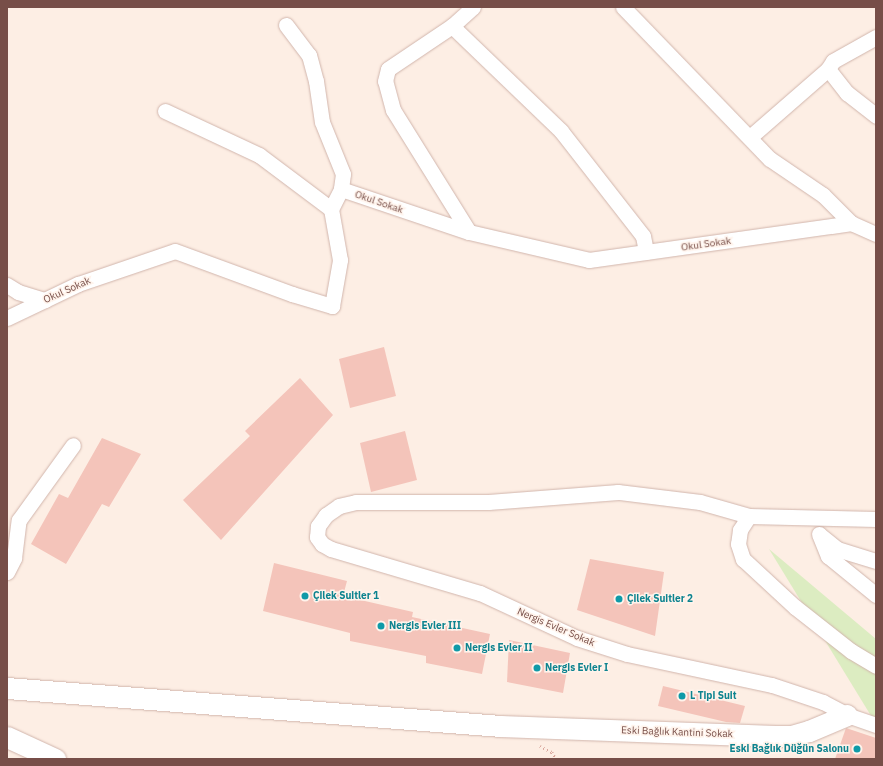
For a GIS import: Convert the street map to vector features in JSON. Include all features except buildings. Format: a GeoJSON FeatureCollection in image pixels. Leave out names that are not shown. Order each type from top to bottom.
{"type":"FeatureCollection","features":[{"type":"Feature","properties":{"kind":"street"},"geometry":{"type":"LineString","coordinates":[[469,232],[393,110],[385,81],[388,69],[452,26],[473,7]]}},
{"type":"Feature","properties":{"kind":"street"},"geometry":{"type":"LineString","coordinates":[[623,7],[770,159],[823,195],[851,223],[876,234]]}},
{"type":"Feature","properties":{"kind":"street"},"geometry":{"type":"LineString","coordinates":[[166,112],[259,155],[331,209],[341,189],[343,174],[322,122],[316,81],[309,55],[286,26]]}},
{"type":"Feature","properties":{"kind":"street"},"geometry":{"type":"LineString","coordinates":[[452,26],[561,131],[643,236],[646,252]]}},
{"type":"Feature","properties":{"kind":"street"},"geometry":{"type":"LineString","coordinates":[[750,137],[828,69],[833,61],[876,37]]}},
{"type":"Feature","properties":{"kind":"street"},"geometry":{"type":"LineString","coordinates":[[828,69],[847,93],[876,116]]}},
{"type":"Feature","properties":{"kind":"street","name":"Okul Sokak"},"geometry":{"type":"LineString","coordinates":[[341,189],[469,232],[590,260],[851,223]]}},
{"type":"Feature","properties":{"kind":"street","name":"Okul Sokak"},"geometry":{"type":"LineString","coordinates":[[7,318],[78,284],[175,250],[292,294],[332,306],[340,260],[331,209]]}},
{"type":"Feature","properties":{"kind":"street"},"geometry":{"type":"LineString","coordinates":[[7,285],[18,292],[45,300]]}},
{"type":"Feature","properties":{"kind":"street"},"geometry":{"type":"LineString","coordinates":[[7,572],[14,558],[19,520],[74,444]]}},
{"type":"Feature","properties":{"kind":"street","name":"Nergis Evler Sokak"},"geometry":{"type":"LineString","coordinates":[[749,516],[700,502],[618,492],[488,502],[356,502],[339,506],[326,515],[318,526],[317,537],[322,544],[331,549],[480,593],[577,638],[627,654],[772,685],[824,702],[847,715]]}},
{"type":"Feature","properties":{"kind":"street"},"geometry":{"type":"LineString","coordinates":[[876,520],[818,516],[749,516],[740,530],[738,544],[744,559],[795,608],[851,651],[876,666]]}},
{"type":"Feature","properties":{"kind":"street"},"geometry":{"type":"LineString","coordinates":[[818,516],[819,534],[828,556],[876,595]]}},
{"type":"Feature","properties":{"kind":"street"},"geometry":{"type":"LineString","coordinates":[[819,534],[837,550],[876,561]]}},
{"type":"Feature","properties":{"kind":"street","name":"Eski Bağlık Kantini Sokak"},"geometry":{"type":"LineString","coordinates":[[7,688],[473,724],[791,736],[847,715]]}},
{"type":"Feature","properties":{"kind":"street"},"geometry":{"type":"LineString","coordinates":[[847,715],[876,725]]}},
{"type":"Feature","properties":{"kind":"street"},"geometry":{"type":"LineString","coordinates":[[7,738],[55,759]]}},
{"type":"Feature","properties":{"kind":"green space"},"geometry":{"type":"Polygon","coordinates":[[[769,549],[876,639],[876,724],[769,549]]]}},
{"type":"Feature","properties":{"kind":"place","name":"Çilek Suitler 1"},"geometry":{"type":"Point","coordinates":[305,596]}},
{"type":"Feature","properties":{"kind":"place","name":"Çilek Suitler 2"},"geometry":{"type":"Point","coordinates":[619,599]}},
{"type":"Feature","properties":{"kind":"place","name":"Nergis Evler III"},"geometry":{"type":"Point","coordinates":[381,626]}},
{"type":"Feature","properties":{"kind":"place","name":"Nergis Evler II"},"geometry":{"type":"Point","coordinates":[457,648]}},
{"type":"Feature","properties":{"kind":"place","name":"Nergis Evler I"},"geometry":{"type":"Point","coordinates":[537,668]}},
{"type":"Feature","properties":{"kind":"place","name":"L Tipi Suit"},"geometry":{"type":"Point","coordinates":[682,696]}},
{"type":"Feature","properties":{"kind":"place","name":"Eski Bağlık Düğün Salonu"},"geometry":{"type":"Point","coordinates":[857,749]}}]}
